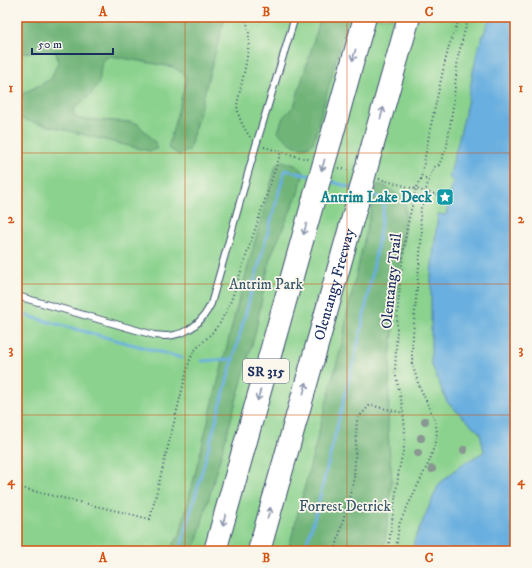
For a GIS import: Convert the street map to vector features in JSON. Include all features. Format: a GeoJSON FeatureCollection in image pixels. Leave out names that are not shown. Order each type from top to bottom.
{"type":"FeatureCollection","features":[{"type":"Feature","properties":{"kind":"highway","name":"SR 315"},"geometry":{"type":"LineString","coordinates":[[215,551],[365,17]]}},
{"type":"Feature","properties":{"kind":"highway","name":"Olentangy Freeway"},"geometry":{"type":"LineString","coordinates":[[259,551],[409,17]]}},
{"type":"Feature","properties":{"kind":"lane"},"geometry":{"type":"LineString","coordinates":[[17,296],[154,335],[166,336],[180,334],[200,322],[211,304],[256,145],[295,17]]}},
{"type":"Feature","properties":{"kind":"path"},"geometry":{"type":"LineString","coordinates":[[244,17],[247,22],[249,34],[237,105],[243,126],[256,145],[311,160]]}},
{"type":"Feature","properties":{"kind":"path","name":"Olentangy Trail"},"geometry":{"type":"LineString","coordinates":[[388,551],[399,470],[404,447],[405,428],[395,372],[398,306],[403,256],[407,227],[416,189],[421,179],[444,66],[449,46],[460,17]]}},
{"type":"Feature","properties":{"kind":"path"},"geometry":{"type":"LineString","coordinates":[[396,551],[400,522],[430,460],[436,433],[436,424],[418,383],[412,364],[413,328],[422,243],[420,221],[421,208],[428,179],[434,168],[439,165],[447,146],[458,57],[470,17]]}},
{"type":"Feature","properties":{"kind":"path"},"geometry":{"type":"LineString","coordinates":[[17,487],[150,519],[189,362],[194,351],[220,323],[231,301],[281,152]]}},
{"type":"Feature","properties":{"kind":"path"},"geometry":{"type":"LineString","coordinates":[[333,166],[356,173]]}},
{"type":"Feature","properties":{"kind":"path"},"geometry":{"type":"LineString","coordinates":[[378,179],[445,196]]}},
{"type":"Feature","properties":{"kind":"path"},"geometry":{"type":"LineString","coordinates":[[421,179],[428,179]]}},
{"type":"Feature","properties":{"kind":"path"},"geometry":{"type":"LineString","coordinates":[[335,551],[354,479],[358,419],[370,405],[403,413]]}},
{"type":"Feature","properties":{"kind":"green space","name":"Antrim Park"},"geometry":{"type":"Polygon","coordinates":[[[17,17],[515,17],[515,551],[17,551],[17,17]]]}},
{"type":"Feature","properties":{"kind":"green space"},"geometry":{"type":"Polygon","coordinates":[[[17,17],[225,17],[189,150],[179,155],[168,148],[186,81],[185,75],[173,67],[111,56],[104,59],[95,90],[73,111],[75,117],[80,119],[131,122],[138,124],[155,142],[157,149],[149,151],[17,118],[17,104],[20,103],[22,94],[51,79],[58,62],[56,52],[46,50],[17,54],[17,17]]]}},
{"type":"Feature","properties":{"kind":"green space"},"geometry":{"type":"Polygon","coordinates":[[[321,17],[348,17],[313,143],[303,148],[291,143],[278,132],[283,117],[294,106],[321,17]]]}},
{"type":"Feature","properties":{"kind":"green space"},"geometry":{"type":"Polygon","coordinates":[[[282,161],[295,165],[304,172],[299,191],[270,258],[255,334],[194,551],[169,551],[180,534],[235,314],[276,165],[282,161]]]}},
{"type":"Feature","properties":{"kind":"green space","name":"Forrest Detrick"},"geometry":{"type":"Polygon","coordinates":[[[377,185],[383,185],[401,197],[405,205],[406,218],[390,363],[388,432],[392,480],[384,551],[288,551],[344,335],[346,318],[377,185]]]}},
{"type":"Feature","properties":{"kind":"water"},"geometry":{"type":"Polygon","coordinates":[[[490,17],[515,17],[515,551],[413,551],[414,541],[439,484],[461,465],[484,452],[480,433],[447,402],[431,363],[431,274],[438,214],[446,215],[453,181],[449,178],[464,118],[477,52],[490,17]]]}},
{"type":"Feature","properties":{"kind":"waterway"},"geometry":{"type":"LineString","coordinates":[[202,361],[233,359],[285,170],[311,176]]}},
{"type":"Feature","properties":{"kind":"waterway"},"geometry":{"type":"LineString","coordinates":[[326,180],[353,188]]}},
{"type":"Feature","properties":{"kind":"waterway"},"geometry":{"type":"LineString","coordinates":[[304,551],[315,516],[361,331],[377,248],[384,205],[377,196],[368,193]]}},
{"type":"Feature","properties":{"kind":"waterway"},"geometry":{"type":"LineString","coordinates":[[24,315],[182,358]]}},
{"type":"Feature","properties":{"kind":"waterway"},"geometry":{"type":"LineString","coordinates":[[180,551],[233,359]]}},
{"type":"Feature","properties":{"kind":"place","name":"Antrim Lake Deck"},"geometry":{"type":"Point","coordinates":[445,197]}}]}
